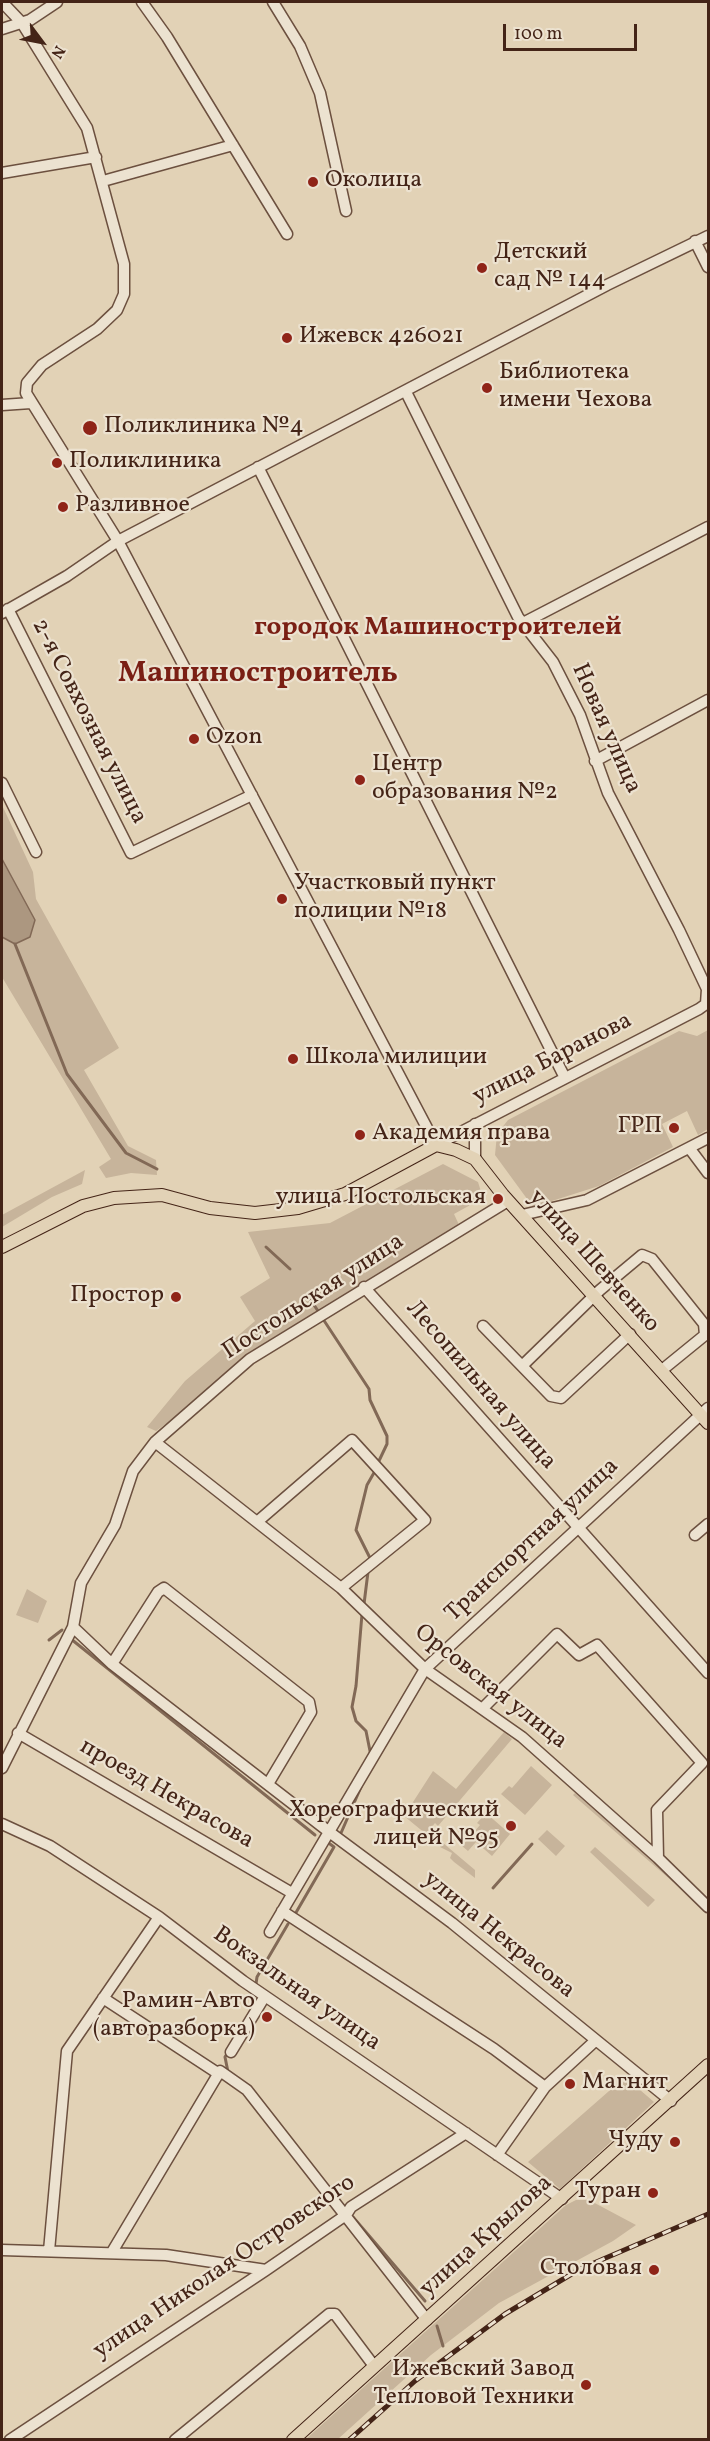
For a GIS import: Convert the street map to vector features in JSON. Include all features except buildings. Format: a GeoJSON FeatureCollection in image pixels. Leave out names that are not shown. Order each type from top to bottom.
{"type":"FeatureCollection","features":[{"type":"Feature","properties":{"kind":"main road","name":"улица Шевченко"},"geometry":{"type":"LineString","coordinates":[[436,1145],[456,1150],[475,1159],[508,1201],[706,1415]]}},
{"type":"Feature","properties":{"kind":"main road","name":"улица Баранова"},"geometry":{"type":"LineString","coordinates":[[2,1247],[83,1206],[114,1198],[162,1195],[210,1208],[255,1213],[298,1208],[345,1194],[436,1145]]}},
{"type":"Feature","properties":{"kind":"main road","name":"улица Крылова"},"geometry":{"type":"LineString","coordinates":[[293,2439],[671,2101],[708,2065]]}},
{"type":"Feature","properties":{"kind":"street"},"geometry":{"type":"LineString","coordinates":[[2,2],[22,23],[87,128],[124,264],[124,294],[109,320],[33,373],[27,383],[26,393],[118,541],[436,1145]]}},
{"type":"Feature","properties":{"kind":"street"},"geometry":{"type":"LineString","coordinates":[[2,29],[42,14],[57,2]]}},
{"type":"Feature","properties":{"kind":"street"},"geometry":{"type":"LineString","coordinates":[[142,2],[287,234]]}},
{"type":"Feature","properties":{"kind":"street"},"geometry":{"type":"LineString","coordinates":[[273,2],[300,46],[320,93],[346,211]]}},
{"type":"Feature","properties":{"kind":"street"},"geometry":{"type":"LineString","coordinates":[[103,181],[233,145]]}},
{"type":"Feature","properties":{"kind":"street"},"geometry":{"type":"LineString","coordinates":[[2,173],[96,157]]}},
{"type":"Feature","properties":{"kind":"street"},"geometry":{"type":"LineString","coordinates":[[5,611],[67,576],[118,541],[708,236]]}},
{"type":"Feature","properties":{"kind":"street"},"geometry":{"type":"LineString","coordinates":[[695,241],[708,267]]}},
{"type":"Feature","properties":{"kind":"street","name":"Новая улица"},"geometry":{"type":"LineString","coordinates":[[406,392],[523,623],[542,646],[580,715],[608,793],[707,989],[707,1003],[685,1016]]}},
{"type":"Feature","properties":{"kind":"street"},"geometry":{"type":"LineString","coordinates":[[2,405],[31,404]]}},
{"type":"Feature","properties":{"kind":"street"},"geometry":{"type":"LineString","coordinates":[[258,467],[565,1078]]}},
{"type":"Feature","properties":{"kind":"street"},"geometry":{"type":"LineString","coordinates":[[523,623],[708,527]]}},
{"type":"Feature","properties":{"kind":"street","name":"2-я Совхозная улица"},"geometry":{"type":"LineString","coordinates":[[5,611],[131,853],[252,795]]}},
{"type":"Feature","properties":{"kind":"street"},"geometry":{"type":"LineString","coordinates":[[596,761],[708,700]]}},
{"type":"Feature","properties":{"kind":"street"},"geometry":{"type":"LineString","coordinates":[[2,783],[36,852]]}},
{"type":"Feature","properties":{"kind":"street","name":"улица Баранова"},"geometry":{"type":"LineString","coordinates":[[436,1145],[685,1016]]}},
{"type":"Feature","properties":{"kind":"street"},"geometry":{"type":"LineString","coordinates":[[475,1124],[475,1159]]}},
{"type":"Feature","properties":{"kind":"street"},"geometry":{"type":"LineString","coordinates":[[522,1215],[587,1200],[708,1138]]}},
{"type":"Feature","properties":{"kind":"street"},"geometry":{"type":"LineString","coordinates":[[690,1149],[708,1173]]}},
{"type":"Feature","properties":{"kind":"street","name":"Постольская улица"},"geometry":{"type":"LineString","coordinates":[[2,1768],[73,1627],[81,1583],[115,1525],[133,1471],[155,1442],[250,1359],[364,1287],[508,1201]]}},
{"type":"Feature","properties":{"kind":"street"},"geometry":{"type":"LineString","coordinates":[[523,1365],[596,1295],[642,1255],[652,1259],[704,1324],[705,1335],[662,1370]]}},
{"type":"Feature","properties":{"kind":"street","name":"Лесопильная улица"},"geometry":{"type":"LineString","coordinates":[[364,1287],[708,1673]]}},
{"type":"Feature","properties":{"kind":"street"},"geometry":{"type":"LineString","coordinates":[[483,1326],[552,1396],[561,1398],[630,1334]]}},
{"type":"Feature","properties":{"kind":"street","name":"Транспортная улица"},"geometry":{"type":"LineString","coordinates":[[270,1932],[327,1831],[425,1669],[578,1528],[706,1415]]}},
{"type":"Feature","properties":{"kind":"street"},"geometry":{"type":"LineString","coordinates":[[257,1522],[352,1440],[425,1520],[341,1588]]}},
{"type":"Feature","properties":{"kind":"street","name":"Орсовская улица"},"geometry":{"type":"LineString","coordinates":[[155,1442],[341,1588],[425,1669],[522,1737],[658,1858],[708,1907]]}},
{"type":"Feature","properties":{"kind":"street"},"geometry":{"type":"LineString","coordinates":[[695,1535],[708,1524]]}},
{"type":"Feature","properties":{"kind":"street"},"geometry":{"type":"LineString","coordinates":[[112,1664],[158,1592],[164,1588],[309,1702],[311,1712],[268,1784]]}},
{"type":"Feature","properties":{"kind":"street","name":"улица Некрасова"},"geometry":{"type":"LineString","coordinates":[[73,1627],[112,1664],[327,1831],[452,1923],[671,2101]]}},
{"type":"Feature","properties":{"kind":"street"},"geometry":{"type":"LineString","coordinates":[[483,1708],[557,1634],[579,1655],[597,1645],[702,1763],[657,1810],[658,1858]]}},
{"type":"Feature","properties":{"kind":"street","name":"проезд Некрасова"},"geometry":{"type":"LineString","coordinates":[[18,1733],[292,1893]]}},
{"type":"Feature","properties":{"kind":"street","name":"Вокзальная улица"},"geometry":{"type":"LineString","coordinates":[[2,1824],[50,1846],[159,1917],[265,1996],[562,2199]]}},
{"type":"Feature","properties":{"kind":"street"},"geometry":{"type":"LineString","coordinates":[[282,1911],[494,2049],[545,2087]]}},
{"type":"Feature","properties":{"kind":"street"},"geometry":{"type":"LineString","coordinates":[[49,2251],[68,2051],[159,1917]]}},
{"type":"Feature","properties":{"kind":"street"},"geometry":{"type":"LineString","coordinates":[[231,2052],[265,1996]]}},
{"type":"Feature","properties":{"kind":"street"},"geometry":{"type":"LineString","coordinates":[[103,1998],[247,2090],[427,2320]]}},
{"type":"Feature","properties":{"kind":"street"},"geometry":{"type":"LineString","coordinates":[[497,2155],[545,2087],[595,2041]]}},
{"type":"Feature","properties":{"kind":"street"},"geometry":{"type":"LineString","coordinates":[[112,2252],[219,2072]]}},
{"type":"Feature","properties":{"kind":"street","name":"улица Николая Островского"},"geometry":{"type":"LineString","coordinates":[[10,2439],[266,2270],[346,2215],[351,2207],[466,2133]]}},
{"type":"Feature","properties":{"kind":"street"},"geometry":{"type":"LineString","coordinates":[[2,2250],[166,2255],[266,2270]]}},
{"type":"Feature","properties":{"kind":"street"},"geometry":{"type":"LineString","coordinates":[[175,2439],[330,2314],[335,2314],[374,2366]]}},
{"type":"Feature","properties":{"kind":"shaded area"},"geometry":{"type":"Polygon","coordinates":[[[2,805],[33,872],[36,899],[119,1048],[84,1070],[128,1146],[156,1160],[157,1175],[131,1173],[106,1178],[99,1167],[111,1159],[2,977],[2,805]]]}},
{"type":"Feature","properties":{"kind":"shaded area"},"geometry":{"type":"Polygon","coordinates":[[[2,859],[35,920],[30,937],[15,944],[2,937],[2,859]]]}},
{"type":"Feature","properties":{"kind":"shaded area"},"geometry":{"type":"Polygon","coordinates":[[[708,1030],[708,1129],[698,1135],[687,1111],[662,1124],[673,1147],[599,1186],[533,1207],[495,1155],[497,1134],[508,1120],[679,1031],[697,1036],[708,1030]]]}},
{"type":"Feature","properties":{"kind":"shaded area"},"geometry":{"type":"Polygon","coordinates":[[[443,1164],[478,1182],[483,1198],[454,1214],[460,1227],[298,1327],[156,1431],[147,1427],[185,1381],[255,1321],[240,1297],[270,1278],[248,1232],[330,1223],[443,1164]]]}},
{"type":"Feature","properties":{"kind":"shaded area"},"geometry":{"type":"Polygon","coordinates":[[[85,1170],[82,1184],[52,1197],[2,1227],[2,1215],[85,1170]]]}},
{"type":"Feature","properties":{"kind":"shaded area"},"geometry":{"type":"Polygon","coordinates":[[[27,1589],[47,1601],[38,1623],[16,1615],[27,1589]]]}},
{"type":"Feature","properties":{"kind":"shaded area"},"geometry":{"type":"Polygon","coordinates":[[[504,1732],[512,1739],[438,1826],[435,1823],[426,1834],[404,1816],[433,1771],[456,1789],[504,1732]]]}},
{"type":"Feature","properties":{"kind":"shaded area"},"geometry":{"type":"Polygon","coordinates":[[[531,1766],[552,1785],[525,1815],[501,1794],[509,1786],[512,1788],[531,1766]]]}},
{"type":"Feature","properties":{"kind":"shaded area"},"geometry":{"type":"Polygon","coordinates":[[[575,1793],[675,1880],[673,1882],[573,1795],[575,1793]]]}},
{"type":"Feature","properties":{"kind":"shaded area"},"geometry":{"type":"Polygon","coordinates":[[[486,1813],[510,1834],[492,1856],[476,1842],[468,1851],[462,1846],[480,1825],[477,1823],[486,1813]]]}},
{"type":"Feature","properties":{"kind":"shaded area"},"geometry":{"type":"Polygon","coordinates":[[[547,1830],[565,1846],[556,1856],[538,1839],[547,1830]]]}},
{"type":"Feature","properties":{"kind":"shaded area"},"geometry":{"type":"Polygon","coordinates":[[[443,1843],[475,1870],[475,1878],[450,1858],[452,1853],[440,1847],[443,1843]]]}},
{"type":"Feature","properties":{"kind":"shaded area"},"geometry":{"type":"Polygon","coordinates":[[[595,1847],[655,1900],[648,1907],[590,1852],[595,1847]]]}},
{"type":"Feature","properties":{"kind":"shaded area"},"geometry":{"type":"Polygon","coordinates":[[[625,2077],[654,2102],[560,2189],[528,2162],[625,2077]]]}},
{"type":"Feature","properties":{"kind":"shaded area"},"geometry":{"type":"Polygon","coordinates":[[[576,2200],[589,2200],[636,2225],[613,2241],[499,2303],[431,2355],[338,2439],[306,2439],[566,2205],[576,2200]]]}},
{"type":"Feature","properties":{"kind":"waterway"},"geometry":{"type":"LineString","coordinates":[[15,944],[67,1074],[126,1153],[157,1169]]}},
{"type":"Feature","properties":{"kind":"waterway"},"geometry":{"type":"LineString","coordinates":[[266,1247],[290,1269]]}},
{"type":"Feature","properties":{"kind":"waterway"},"geometry":{"type":"LineString","coordinates":[[308,1296],[318,1311]]}},
{"type":"Feature","properties":{"kind":"waterway"},"geometry":{"type":"LineString","coordinates":[[323,1319],[369,1389],[370,1400],[387,1436],[387,1444],[377,1465]]}},
{"type":"Feature","properties":{"kind":"waterway"},"geometry":{"type":"LineString","coordinates":[[371,1560],[356,1530],[367,1485],[375,1471]]}},
{"type":"Feature","properties":{"kind":"waterway"},"geometry":{"type":"LineString","coordinates":[[364,1604],[368,1572]]}},
{"type":"Feature","properties":{"kind":"waterway"},"geometry":{"type":"LineString","coordinates":[[362,1614],[352,1707],[356,1721],[366,1731],[371,1756]]}},
{"type":"Feature","properties":{"kind":"waterway"},"geometry":{"type":"LineString","coordinates":[[49,1640],[62,1630]]}},
{"type":"Feature","properties":{"kind":"waterway"},"geometry":{"type":"LineString","coordinates":[[71,1639],[315,1835]]}},
{"type":"Feature","properties":{"kind":"waterway"},"geometry":{"type":"LineString","coordinates":[[341,1833],[361,1787]]}},
{"type":"Feature","properties":{"kind":"waterway"},"geometry":{"type":"LineString","coordinates":[[294,1916],[334,1847],[326,1841]]}},
{"type":"Feature","properties":{"kind":"waterway"},"geometry":{"type":"LineString","coordinates":[[493,1888],[532,1844]]}},
{"type":"Feature","properties":{"kind":"waterway"},"geometry":{"type":"LineString","coordinates":[[256,1984],[257,1977],[288,1924]]}},
{"type":"Feature","properties":{"kind":"waterway"},"geometry":{"type":"LineString","coordinates":[[228,2052],[225,2057],[228,2072]]}},
{"type":"Feature","properties":{"kind":"waterway"},"geometry":{"type":"LineString","coordinates":[[353,2217],[425,2301]]}},
{"type":"Feature","properties":{"kind":"waterway"},"geometry":{"type":"LineString","coordinates":[[437,2326],[443,2346]]}},
{"type":"Feature","properties":{"kind":"railway"},"geometry":{"type":"LineString","coordinates":[[349,2440],[415,2381],[505,2314],[580,2269],[708,2214]]}},
{"type":"Feature","properties":{"kind":"place","name":"Околица"},"geometry":{"type":"Point","coordinates":[313,182]}},
{"type":"Feature","properties":{"kind":"place","name":"Детский сад № 144"},"geometry":{"type":"Point","coordinates":[482,268]}},
{"type":"Feature","properties":{"kind":"place","name":"Ижевск 426021"},"geometry":{"type":"Point","coordinates":[287,338]}},
{"type":"Feature","properties":{"kind":"place","name":"Библиотека имени Чехова"},"geometry":{"type":"Point","coordinates":[487,388]}},
{"type":"Feature","properties":{"kind":"place","name":"Поликлиника №4"},"geometry":{"type":"Point","coordinates":[90,428]}},
{"type":"Feature","properties":{"kind":"place","name":"Поликлиника"},"geometry":{"type":"Point","coordinates":[57,463]}},
{"type":"Feature","properties":{"kind":"place","name":"Разливное"},"geometry":{"type":"Point","coordinates":[63,507]}},
{"type":"Feature","properties":{"kind":"place","name":"Ozon"},"geometry":{"type":"Point","coordinates":[194,739]}},
{"type":"Feature","properties":{"kind":"place","name":"Центр образования №2"},"geometry":{"type":"Point","coordinates":[360,780]}},
{"type":"Feature","properties":{"kind":"place","name":"Участковый пункт полиции №18"},"geometry":{"type":"Point","coordinates":[282,899]}},
{"type":"Feature","properties":{"kind":"place","name":"Школа милиции"},"geometry":{"type":"Point","coordinates":[293,1059]}},
{"type":"Feature","properties":{"kind":"place","name":"ГРП"},"geometry":{"type":"Point","coordinates":[674,1128]}},
{"type":"Feature","properties":{"kind":"place","name":"Академия права"},"geometry":{"type":"Point","coordinates":[360,1135]}},
{"type":"Feature","properties":{"kind":"place","name":"улица Постольская"},"geometry":{"type":"Point","coordinates":[498,1199]}},
{"type":"Feature","properties":{"kind":"place","name":"Простор"},"geometry":{"type":"Point","coordinates":[176,1297]}},
{"type":"Feature","properties":{"kind":"place","name":"Хореографический лицей №95"},"geometry":{"type":"Point","coordinates":[511,1826]}},
{"type":"Feature","properties":{"kind":"place","name":"Рамин-Авто (авторазборка)"},"geometry":{"type":"Point","coordinates":[267,2017]}},
{"type":"Feature","properties":{"kind":"place","name":"Магнит"},"geometry":{"type":"Point","coordinates":[570,2084]}},
{"type":"Feature","properties":{"kind":"place","name":"Чуду"},"geometry":{"type":"Point","coordinates":[675,2142]}},
{"type":"Feature","properties":{"kind":"place","name":"Туран"},"geometry":{"type":"Point","coordinates":[653,2193]}},
{"type":"Feature","properties":{"kind":"place","name":"Столовая"},"geometry":{"type":"Point","coordinates":[654,2270]}},
{"type":"Feature","properties":{"kind":"place","name":"Ижевский Завод Тепловой Техники"},"geometry":{"type":"Point","coordinates":[586,2385]}},
{"type":"Feature","properties":{"kind":"district","name":"городок Машиностроителей"},"geometry":{"type":"Point","coordinates":[438,629]}},
{"type":"Feature","properties":{"kind":"district","name":"Машиностроитель"},"geometry":{"type":"Point","coordinates":[258,675]}}]}
